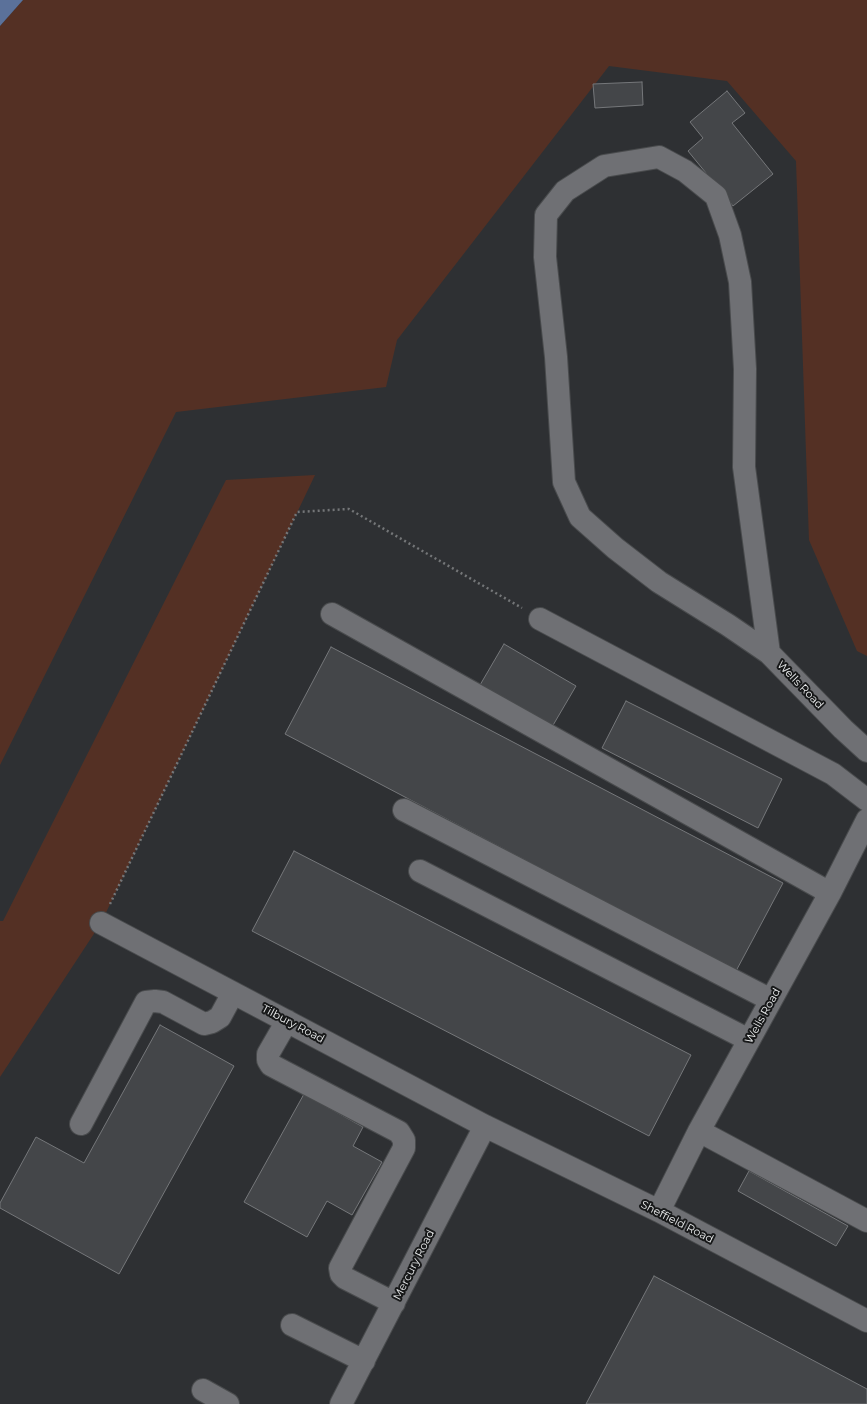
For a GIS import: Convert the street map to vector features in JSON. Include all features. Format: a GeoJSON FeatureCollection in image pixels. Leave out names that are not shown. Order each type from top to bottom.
{"type":"FeatureCollection","features":[{"type":"Feature","properties":{"kind":"street","name":"Wells Road"},"geometry":{"type":"LineString","coordinates":[[769,653],[744,467],[745,369],[740,282],[730,236],[716,196],[685,171],[659,157],[604,166],[565,191],[546,215],[545,257],[556,357],[564,482],[580,517],[615,548],[659,582],[728,625],[769,653],[843,729],[867,751]]}},
{"type":"Feature","properties":{"kind":"street"},"geometry":{"type":"LineString","coordinates":[[332,614],[830,893]]}},
{"type":"Feature","properties":{"kind":"street"},"geometry":{"type":"LineString","coordinates":[[540,619],[833,774],[867,800]]}},
{"type":"Feature","properties":{"kind":"street"},"geometry":{"type":"LineString","coordinates":[[404,810],[771,1000]]}},
{"type":"Feature","properties":{"kind":"street","name":"Wells Road"},"geometry":{"type":"LineString","coordinates":[[659,1211],[699,1131],[830,893],[867,820]]}},
{"type":"Feature","properties":{"kind":"street"},"geometry":{"type":"LineString","coordinates":[[420,871],[749,1040]]}},
{"type":"Feature","properties":{"kind":"street","name":"Tilbury Road"},"geometry":{"type":"LineString","coordinates":[[101,923],[485,1126]]}},
{"type":"Feature","properties":{"kind":"street"},"geometry":{"type":"LineString","coordinates":[[81,1124],[146,1002],[163,1002],[204,1024],[212,1022],[220,1017],[233,993]]}},
{"type":"Feature","properties":{"kind":"street"},"geometry":{"type":"LineString","coordinates":[[287,1021],[268,1054],[268,1060],[271,1065],[399,1132],[404,1140],[404,1148],[340,1268],[341,1274],[345,1278],[394,1303]]}},
{"type":"Feature","properties":{"kind":"street","name":"Sheffield Road"},"geometry":{"type":"LineString","coordinates":[[485,1126],[659,1211],[867,1321]]}},
{"type":"Feature","properties":{"kind":"street","name":"Mercury Road"},"geometry":{"type":"LineString","coordinates":[[342,1404],[485,1126]]}},
{"type":"Feature","properties":{"kind":"street"},"geometry":{"type":"LineString","coordinates":[[699,1131],[867,1221]]}},
{"type":"Feature","properties":{"kind":"street"},"geometry":{"type":"LineString","coordinates":[[292,1325],[364,1361]]}},
{"type":"Feature","properties":{"kind":"street"},"geometry":{"type":"LineString","coordinates":[[203,1390],[228,1404]]}},
{"type":"Feature","properties":{"kind":"path"},"geometry":{"type":"LineString","coordinates":[[101,923],[298,512],[349,509],[540,619]]}},
{"type":"Feature","properties":{"kind":"shaded area"},"geometry":{"type":"Polygon","coordinates":[[[23,0],[867,0],[867,656],[857,651],[809,540],[796,161],[727,81],[609,66],[397,340],[386,387],[176,412],[0,765],[0,26],[23,0]]]}},
{"type":"Feature","properties":{"kind":"shaded area"},"geometry":{"type":"Polygon","coordinates":[[[315,475],[101,923],[0,1077],[0,921],[3,921],[226,480],[315,475]]]}},
{"type":"Feature","properties":{"kind":"water"},"geometry":{"type":"Polygon","coordinates":[[[0,0],[23,0],[0,26],[0,0]]]}},
{"type":"Feature","properties":{"kind":"building"},"geometry":{"type":"Polygon","coordinates":[[[642,82],[643,105],[595,108],[593,84],[642,82]]]}},
{"type":"Feature","properties":{"kind":"building"},"geometry":{"type":"Polygon","coordinates":[[[727,91],[745,113],[732,123],[773,174],[733,206],[688,151],[703,138],[690,122],[727,91]]]}},
{"type":"Feature","properties":{"kind":"building"},"geometry":{"type":"Polygon","coordinates":[[[504,644],[576,686],[552,727],[480,685],[504,644]]]}},
{"type":"Feature","properties":{"kind":"building"},"geometry":{"type":"Polygon","coordinates":[[[331,647],[783,883],[736,971],[285,734],[331,647]]]}},
{"type":"Feature","properties":{"kind":"building"},"geometry":{"type":"Polygon","coordinates":[[[626,701],[782,779],[758,828],[602,748],[626,701]]]}},
{"type":"Feature","properties":{"kind":"building"},"geometry":{"type":"Polygon","coordinates":[[[294,851],[691,1055],[649,1136],[252,931],[294,851]]]}},
{"type":"Feature","properties":{"kind":"building"},"geometry":{"type":"Polygon","coordinates":[[[160,1025],[234,1066],[119,1274],[0,1208],[0,1203],[36,1137],[84,1163],[160,1025]]]}},
{"type":"Feature","properties":{"kind":"building"},"geometry":{"type":"Polygon","coordinates":[[[304,1094],[363,1127],[353,1146],[382,1162],[352,1215],[327,1201],[307,1237],[244,1202],[304,1094]]]}},
{"type":"Feature","properties":{"kind":"building"},"geometry":{"type":"Polygon","coordinates":[[[749,1171],[848,1226],[836,1246],[738,1191],[749,1171]]]}},
{"type":"Feature","properties":{"kind":"building"},"geometry":{"type":"Polygon","coordinates":[[[654,1276],[867,1389],[867,1404],[586,1404],[654,1276]]]}}]}
